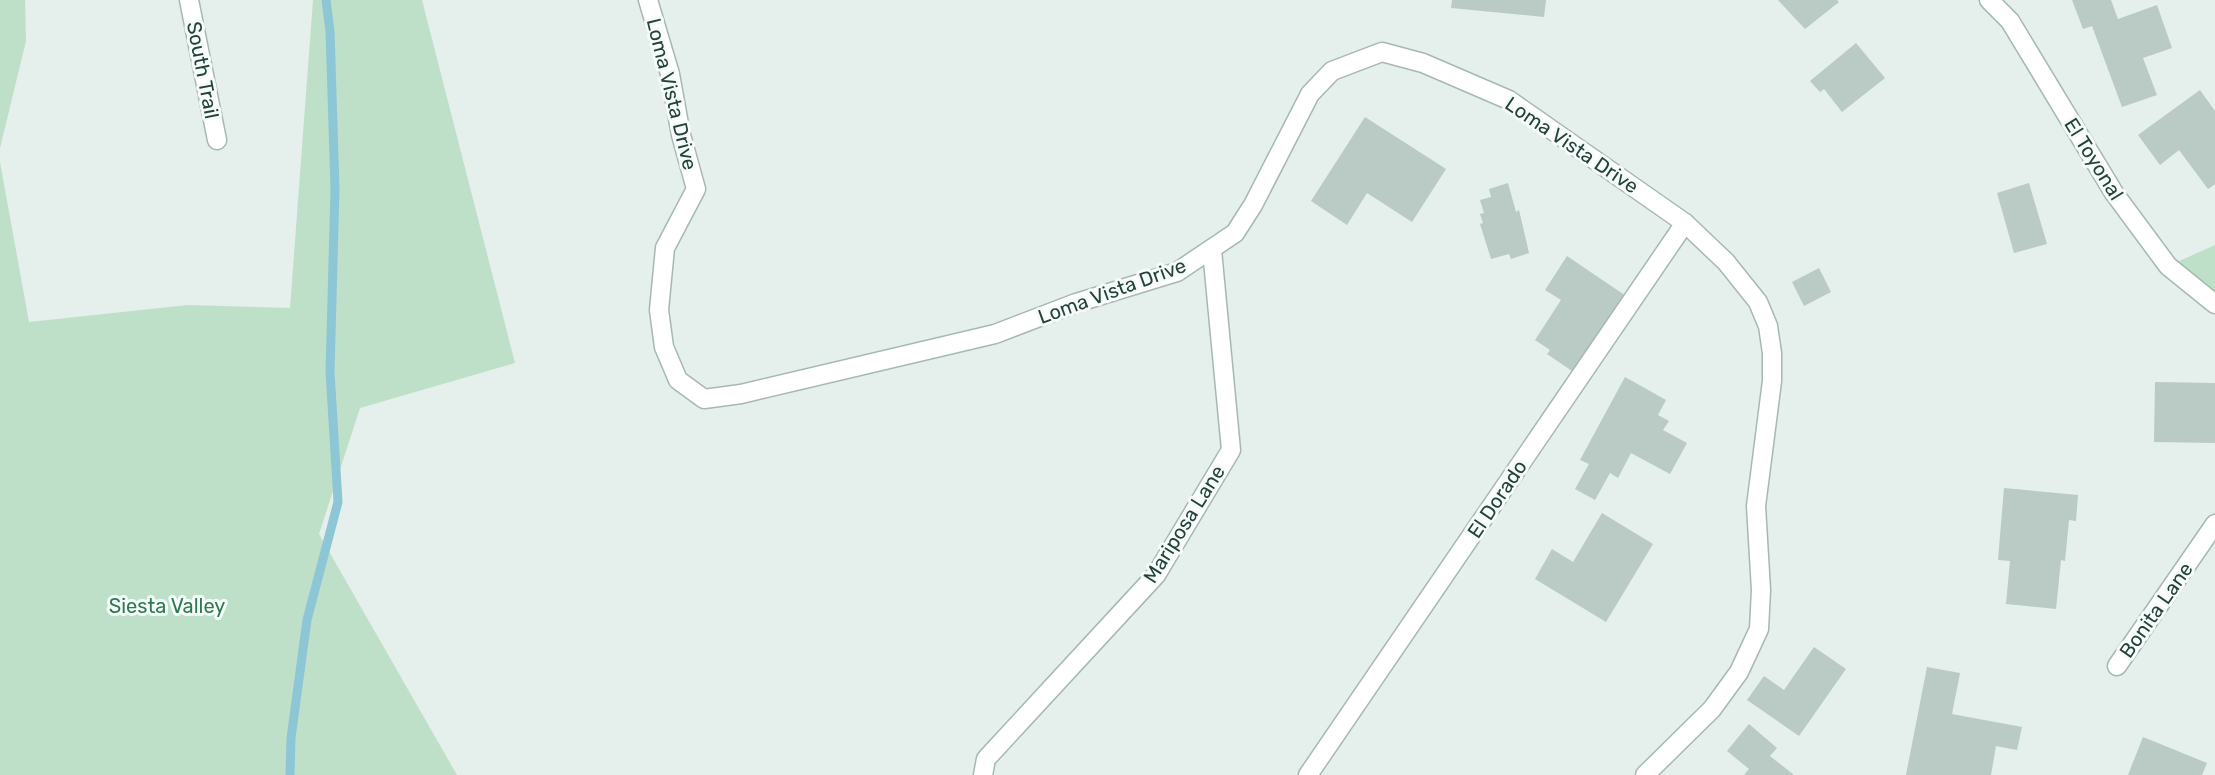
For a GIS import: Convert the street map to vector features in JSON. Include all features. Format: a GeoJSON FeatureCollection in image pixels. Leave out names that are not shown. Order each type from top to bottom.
{"type":"FeatureCollection","features":[{"type":"Feature","properties":{"kind":"street","name":"South Trail"},"geometry":{"type":"LineString","coordinates":[[189,0],[217,140]]}},
{"type":"Feature","properties":{"kind":"street","name":"Loma Vista Drive"},"geometry":{"type":"LineString","coordinates":[[648,0],[670,74],[681,135],[696,189],[665,248],[659,310],[664,346],[678,380],[704,399],[741,394],[995,334],[1076,303],[1177,272],[1234,233],[1254,205],[1310,94],[1332,71],[1382,52],[1424,63],[1509,100],[1685,223],[1726,262],[1758,302],[1769,336],[1772,381],[1756,506],[1761,590],[1759,629],[1739,672],[1712,709],[1645,775]]}},
{"type":"Feature","properties":{"kind":"street","name":"El Toyonal"},"geometry":{"type":"LineString","coordinates":[[1989,0],[2010,21],[2114,193],[2161,257],[2168,266],[2215,304]]}},
{"type":"Feature","properties":{"kind":"street","name":"El Dorado"},"geometry":{"type":"LineString","coordinates":[[1308,775],[1685,223]]}},
{"type":"Feature","properties":{"kind":"street","name":"Mariposa Lane"},"geometry":{"type":"LineString","coordinates":[[983,775],[986,759],[1156,575],[1231,450],[1212,250]]}},
{"type":"Feature","properties":{"kind":"street","name":"Bonita Lane"},"geometry":{"type":"LineString","coordinates":[[2117,666],[2215,524]]}},
{"type":"Feature","properties":{"kind":"green space"},"geometry":{"type":"Polygon","coordinates":[[[0,0],[25,0],[26,41],[0,148],[0,0]]]}},
{"type":"Feature","properties":{"kind":"green space","name":"Siesta Valley"},"geometry":{"type":"Polygon","coordinates":[[[313,0],[422,0],[515,363],[360,408],[319,534],[457,775],[0,775],[0,162],[29,322],[188,305],[290,308],[313,0]]]}},
{"type":"Feature","properties":{"kind":"green space"},"geometry":{"type":"Polygon","coordinates":[[[2215,245],[2215,304],[2168,266],[2215,245]]]}},
{"type":"Feature","properties":{"kind":"building"},"geometry":{"type":"Polygon","coordinates":[[[1452,0],[1546,0],[1544,17],[1451,8],[1452,0]]]}},
{"type":"Feature","properties":{"kind":"building"},"geometry":{"type":"Polygon","coordinates":[[[1778,0],[1837,0],[1839,2],[1805,29],[1778,0]]]}},
{"type":"Feature","properties":{"kind":"building"},"geometry":{"type":"Polygon","coordinates":[[[2072,0],[2111,0],[2118,19],[2157,5],[2172,48],[2143,58],[2157,95],[2122,107],[2092,26],[2083,29],[2072,0]]]}},
{"type":"Feature","properties":{"kind":"building"},"geometry":{"type":"Polygon","coordinates":[[[1856,43],[1885,78],[1842,112],[1824,89],[1820,92],[1810,81],[1856,43]]]}},
{"type":"Feature","properties":{"kind":"building"},"geometry":{"type":"Polygon","coordinates":[[[2200,90],[2215,111],[2215,184],[2208,189],[2179,150],[2160,165],[2138,135],[2200,90]]]}},
{"type":"Feature","properties":{"kind":"building"},"geometry":{"type":"Polygon","coordinates":[[[1365,117],[1446,169],[1412,222],[1367,193],[1347,225],[1311,201],[1365,117]]]}},
{"type":"Feature","properties":{"kind":"building"},"geometry":{"type":"Polygon","coordinates":[[[1508,183],[1516,212],[1519,210],[1529,253],[1511,259],[1509,254],[1491,259],[1480,224],[1483,223],[1480,214],[1484,213],[1480,200],[1491,197],[1489,189],[1508,183]]]}},
{"type":"Feature","properties":{"kind":"building"},"geometry":{"type":"Polygon","coordinates":[[[2029,183],[2047,244],[2014,253],[1997,193],[2029,183]]]}},
{"type":"Feature","properties":{"kind":"building"},"geometry":{"type":"Polygon","coordinates":[[[1567,256],[1626,296],[1575,373],[1547,354],[1550,350],[1535,340],[1561,300],[1545,290],[1567,256]]]}},
{"type":"Feature","properties":{"kind":"building"},"geometry":{"type":"Polygon","coordinates":[[[1819,268],[1831,292],[1804,306],[1792,282],[1819,268]]]}},
{"type":"Feature","properties":{"kind":"building"},"geometry":{"type":"Polygon","coordinates":[[[1625,377],[1666,400],[1658,415],[1669,421],[1663,430],[1687,443],[1670,474],[1631,453],[1618,478],[1610,473],[1595,500],[1575,489],[1589,464],[1580,460],[1625,377]]]}},
{"type":"Feature","properties":{"kind":"building"},"geometry":{"type":"Polygon","coordinates":[[[2155,382],[2215,383],[2215,443],[2154,442],[2155,382]]]}},
{"type":"Feature","properties":{"kind":"building"},"geometry":{"type":"Polygon","coordinates":[[[2004,488],[2078,495],[2076,521],[2069,520],[2065,561],[2061,560],[2056,609],[2006,604],[2010,561],[1998,560],[2004,488]]]}},
{"type":"Feature","properties":{"kind":"building"},"geometry":{"type":"Polygon","coordinates":[[[1602,513],[1653,544],[1606,622],[1535,579],[1552,549],[1573,562],[1602,513]]]}},
{"type":"Feature","properties":{"kind":"building"},"geometry":{"type":"Polygon","coordinates":[[[1814,647],[1846,669],[1799,736],[1747,700],[1764,676],[1784,690],[1814,647]]]}},
{"type":"Feature","properties":{"kind":"building"},"geometry":{"type":"Polygon","coordinates":[[[1927,667],[1960,673],[1952,714],[2022,727],[2017,750],[1996,746],[1991,775],[1906,775],[1927,667]]]}},
{"type":"Feature","properties":{"kind":"building"},"geometry":{"type":"Polygon","coordinates":[[[1749,724],[1777,748],[1770,756],[1794,775],[1744,775],[1749,769],[1727,751],[1749,724]]]}},
{"type":"Feature","properties":{"kind":"building"},"geometry":{"type":"Polygon","coordinates":[[[2143,737],[2207,763],[2202,775],[2128,775],[2143,737]]]}},
{"type":"Feature","properties":{"kind":"waterway"},"geometry":{"type":"LineString","coordinates":[[290,775],[291,738],[307,620],[338,502],[330,372],[335,189],[330,31],[326,0]]}}]}
